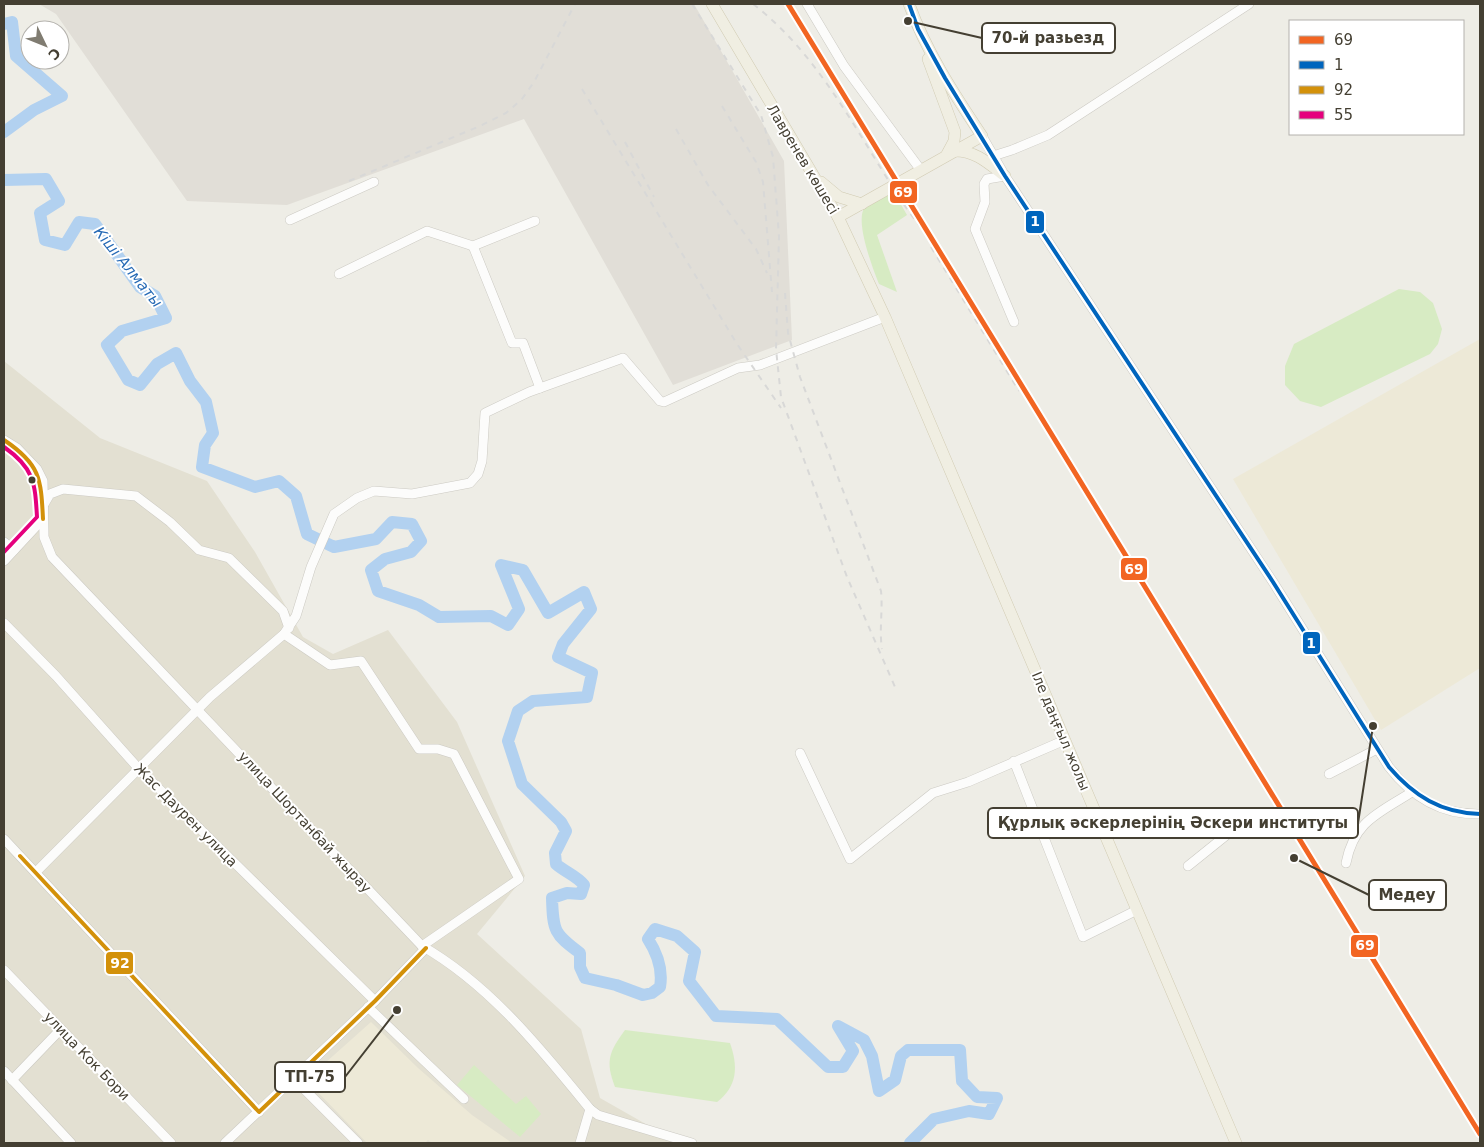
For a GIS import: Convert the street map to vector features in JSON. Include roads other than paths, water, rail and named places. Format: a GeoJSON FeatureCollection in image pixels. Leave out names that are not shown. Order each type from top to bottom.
{"type":"FeatureCollection","features":[{"type":"Feature","properties":{"kind":"main road","name":"Лавренев көшесі"},"geometry":{"type":"LineString","coordinates":[[712,4],[838,217],[886,318]]}},
{"type":"Feature","properties":{"kind":"main road"},"geometry":{"type":"LineString","coordinates":[[909,4],[955,132],[950,153]]}},
{"type":"Feature","properties":{"kind":"main road"},"geometry":{"type":"LineString","coordinates":[[838,217],[920,169],[982,136],[949,85],[918,29]]}},
{"type":"Feature","properties":{"kind":"main road"},"geometry":{"type":"LineString","coordinates":[[950,153],[968,151],[977,155],[1005,176]]}},
{"type":"Feature","properties":{"kind":"main road"},"geometry":{"type":"LineString","coordinates":[[809,170],[840,197],[862,204]]}},
{"type":"Feature","properties":{"kind":"main road","name":"Іле даңғыл жолы"},"geometry":{"type":"LineString","coordinates":[[886,318],[1236,1143]]}},
{"type":"Feature","properties":{"kind":"street"},"geometry":{"type":"LineString","coordinates":[[807,4],[844,66],[920,169]]}},
{"type":"Feature","properties":{"kind":"street"},"geometry":{"type":"LineString","coordinates":[[993,156],[1048,135],[1249,4]]}},
{"type":"Feature","properties":{"kind":"street"},"geometry":{"type":"LineString","coordinates":[[982,136],[1005,176],[1273,582],[1397,778],[1412,792],[1444,809],[1480,814]]}},
{"type":"Feature","properties":{"kind":"street"},"geometry":{"type":"LineString","coordinates":[[1005,176],[987,179],[984,184],[985,202],[976,230],[1014,322]]}},
{"type":"Feature","properties":{"kind":"street"},"geometry":{"type":"LineString","coordinates":[[290,220],[374,182]]}},
{"type":"Feature","properties":{"kind":"street"},"geometry":{"type":"LineString","coordinates":[[339,274],[428,231],[473,246],[535,221]]}},
{"type":"Feature","properties":{"kind":"street"},"geometry":{"type":"LineString","coordinates":[[473,246],[512,343],[522,343],[540,388]]}},
{"type":"Feature","properties":{"kind":"street"},"geometry":{"type":"LineString","coordinates":[[36,872],[198,709],[286,631],[296,616],[324,534],[334,514],[357,498],[374,491],[412,494],[470,482],[478,474],[482,461],[486,413],[540,388],[623,358],[660,401],[664,402],[738,368],[760,364],[886,318]]}},
{"type":"Feature","properties":{"kind":"street","name":"улица Шортанбай жырау"},"geometry":{"type":"LineString","coordinates":[[4,440],[17,448],[37,469],[42,481],[44,537],[52,557],[424,947],[459,970],[532,1038],[590,1109]]}},
{"type":"Feature","properties":{"kind":"street"},"geometry":{"type":"LineString","coordinates":[[43,506],[50,494],[63,489],[136,496],[170,522],[199,550],[229,558],[283,611],[286,631],[330,665],[361,661],[419,749],[438,749],[454,754],[518,880],[424,947],[371,1004],[260,1112],[225,1143]]}},
{"type":"Feature","properties":{"kind":"street"},"geometry":{"type":"LineString","coordinates":[[4,561],[43,519]]}},
{"type":"Feature","properties":{"kind":"street"},"geometry":{"type":"LineString","coordinates":[[4,542],[14,550]]}},
{"type":"Feature","properties":{"kind":"street","name":"Жас Даурен улица"},"geometry":{"type":"LineString","coordinates":[[4,623],[56,676],[139,769],[464,1099]]}},
{"type":"Feature","properties":{"kind":"street"},"geometry":{"type":"LineString","coordinates":[[800,753],[850,859],[933,793],[968,782],[1064,740]]}},
{"type":"Feature","properties":{"kind":"street"},"geometry":{"type":"LineString","coordinates":[[1329,774],[1377,749]]}},
{"type":"Feature","properties":{"kind":"street"},"geometry":{"type":"LineString","coordinates":[[1014,761],[1083,937],[1137,910]]}},
{"type":"Feature","properties":{"kind":"street"},"geometry":{"type":"LineString","coordinates":[[1346,863],[1349,848],[1363,824],[1412,792]]}},
{"type":"Feature","properties":{"kind":"street"},"geometry":{"type":"LineString","coordinates":[[1188,866],[1234,829]]}},
{"type":"Feature","properties":{"kind":"street"},"geometry":{"type":"LineString","coordinates":[[4,839],[260,1112]]}},
{"type":"Feature","properties":{"kind":"street","name":"улица Кок Бори"},"geometry":{"type":"LineString","coordinates":[[4,970],[171,1143]]}},
{"type":"Feature","properties":{"kind":"street"},"geometry":{"type":"LineString","coordinates":[[12,1080],[61,1029]]}},
{"type":"Feature","properties":{"kind":"street"},"geometry":{"type":"LineString","coordinates":[[4,1071],[71,1143]]}},
{"type":"Feature","properties":{"kind":"street"},"geometry":{"type":"LineString","coordinates":[[293,1078],[358,1143]]}},
{"type":"Feature","properties":{"kind":"street"},"geometry":{"type":"LineString","coordinates":[[580,1143],[590,1109],[598,1114],[692,1143]]}},
{"type":"Feature","properties":{"kind":"waterway","name":"Кіші Алматы"},"geometry":{"type":"LineString","coordinates":[[4,24],[12,22],[16,56],[62,96],[34,110],[4,132]]}},
{"type":"Feature","properties":{"kind":"waterway","name":"Кіші Алматы"},"geometry":{"type":"LineString","coordinates":[[4,180],[46,179],[59,201],[40,213],[45,240],[65,245],[79,222],[95,224],[140,287],[155,296],[166,318],[122,331],[107,345],[128,380],[140,385],[157,364],[176,353],[190,381],[206,402],[213,433],[205,445],[202,467],[255,487],[279,481],[296,496],[307,534],[334,547],[376,539],[392,522],[412,524],[421,541],[411,552],[385,559],[371,570],[378,591],[419,605],[439,617],[491,616],[508,625],[519,609],[501,565],[523,570],[548,613],[584,592],[591,609],[563,644],[558,657],[592,673],[587,697],[533,701],[518,711],[508,741],[522,784],[561,822],[566,831],[555,853],[556,864],[584,885],[581,894],[567,893],[552,898],[554,925],[557,931],[565,941],[580,953],[580,967],[585,978],[616,985],[643,995],[652,993],[660,987],[661,981],[658,962],[648,939],[655,929],[677,936],[695,952],[689,981],[716,1016],[777,1019],[828,1067],[843,1067],[853,1051],[838,1026],[864,1040],[872,1056],[879,1091],[895,1080],[901,1056],[908,1050],[960,1050],[962,1081],[977,1097],[997,1098],[989,1114],[969,1111],[934,1119],[910,1143]]}},
{"type":"Feature","properties":{"kind":"railway"},"geometry":{"type":"LineString","coordinates":[[349,181],[480,126],[506,113],[522,99],[534,82],[575,4]]}},
{"type":"Feature","properties":{"kind":"railway"},"geometry":{"type":"LineString","coordinates":[[692,4],[761,115],[773,157],[779,236],[776,349],[781,397],[847,577],[895,687]]}},
{"type":"Feature","properties":{"kind":"railway"},"geometry":{"type":"LineString","coordinates":[[753,4],[777,25],[819,73],[907,209],[940,251]]}},
{"type":"Feature","properties":{"kind":"railway"},"geometry":{"type":"LineString","coordinates":[[582,89],[737,344],[781,408]]}},
{"type":"Feature","properties":{"kind":"railway"},"geometry":{"type":"LineString","coordinates":[[722,106],[756,162],[763,182],[772,292]]}},
{"type":"Feature","properties":{"kind":"railway"},"geometry":{"type":"LineString","coordinates":[[676,129],[708,185],[756,249],[767,273]]}},
{"type":"Feature","properties":{"kind":"railway"},"geometry":{"type":"LineString","coordinates":[[625,142],[654,197]]}},
{"type":"Feature","properties":{"kind":"railway"},"geometry":{"type":"LineString","coordinates":[[931,247],[1019,391]]}},
{"type":"Feature","properties":{"kind":"railway"},"geometry":{"type":"LineString","coordinates":[[785,293],[788,333],[800,377],[881,591],[882,649]]}},
{"type":"Feature","properties":{"kind":"place","name":"70-й разьезд"},"geometry":{"type":"Point","coordinates":[908,21]}},
{"type":"Feature","properties":{"kind":"place","name":"Құрлық әскерлерінің Әскери институты"},"geometry":{"type":"Point","coordinates":[1373,726]}},
{"type":"Feature","properties":{"kind":"place","name":"Медеу"},"geometry":{"type":"Point","coordinates":[1294,858]}},
{"type":"Feature","properties":{"kind":"place","name":"ТП-75"},"geometry":{"type":"Point","coordinates":[397,1010]}}]}
